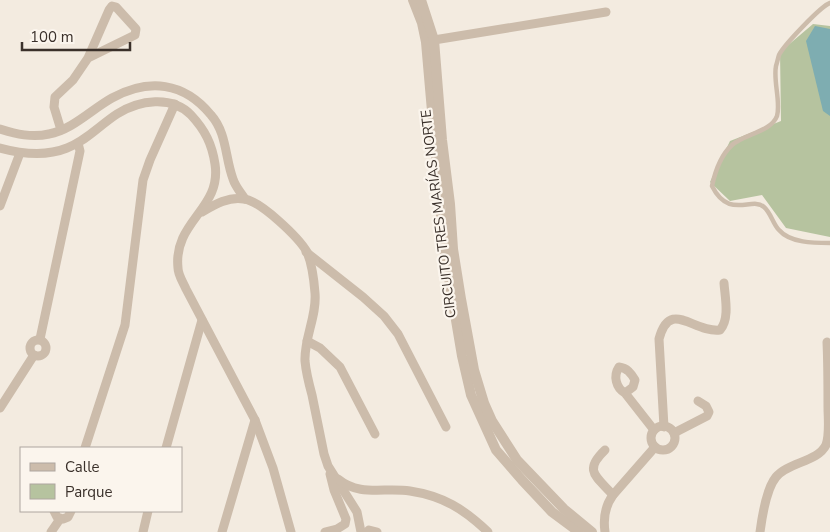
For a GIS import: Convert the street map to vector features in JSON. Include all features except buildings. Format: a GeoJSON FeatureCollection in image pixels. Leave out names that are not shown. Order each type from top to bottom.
{"type":"FeatureCollection","features":[{"type":"Feature","properties":{"kind":"street","name":"CIRCUITO TRES MARÍAS NORTE"},"geometry":{"type":"LineString","coordinates":[[413,0],[422,23],[426,42],[462,356],[472,395],[496,450],[552,512],[579,532]]}},
{"type":"Feature","properties":{"kind":"street","name":"CIRCUITO TRES MARÍAS NORTE"},"geometry":{"type":"LineString","coordinates":[[421,0],[434,40],[449,249],[474,370],[484,403],[492,421],[517,460],[542,488],[592,532]]}},
{"type":"Feature","properties":{"kind":"street"},"geometry":{"type":"LineString","coordinates":[[60,130],[54,107],[55,97],[73,80],[88,58],[109,10],[112,6],[116,6],[136,28],[135,35],[88,58]]}},
{"type":"Feature","properties":{"kind":"street"},"geometry":{"type":"LineString","coordinates":[[434,40],[606,12]]}},
{"type":"Feature","properties":{"kind":"street"},"geometry":{"type":"LineString","coordinates":[[0,129],[16,134],[35,136],[51,134],[91,113],[112,98],[135,89],[154,86],[175,88],[196,98],[213,116],[222,132],[233,181],[245,198],[260,205],[279,221],[306,252],[384,316],[398,334],[446,427]]}},
{"type":"Feature","properties":{"kind":"street"},"geometry":{"type":"LineString","coordinates":[[112,98],[110,101],[111,106],[118,114]]}},
{"type":"Feature","properties":{"kind":"street"},"geometry":{"type":"LineString","coordinates":[[0,148],[20,154],[65,149],[78,143],[118,114],[149,102],[170,102],[175,104],[186,110],[202,127],[214,152],[216,183],[205,205],[182,235],[178,254],[178,269],[186,289],[255,420],[273,468],[291,532]]}},
{"type":"Feature","properties":{"kind":"street"},"geometry":{"type":"LineString","coordinates":[[85,447],[125,325],[143,180],[175,104]]}},
{"type":"Feature","properties":{"kind":"street"},"geometry":{"type":"LineString","coordinates":[[91,113],[95,114],[98,118],[100,127]]}},
{"type":"Feature","properties":{"kind":"street"},"geometry":{"type":"LineString","coordinates":[[0,408],[34,355],[30,350],[30,346],[34,340],[40,339],[80,151],[78,143]]}},
{"type":"Feature","properties":{"kind":"street"},"geometry":{"type":"LineString","coordinates":[[0,206],[20,154]]}},
{"type":"Feature","properties":{"kind":"street"},"geometry":{"type":"LineString","coordinates":[[194,217],[222,202],[245,198]]}},
{"type":"Feature","properties":{"kind":"street"},"geometry":{"type":"LineString","coordinates":[[306,252],[312,271],[315,295],[305,360],[306,369],[324,454],[331,470],[357,512],[361,532]]}},
{"type":"Feature","properties":{"kind":"street"},"geometry":{"type":"LineString","coordinates":[[664,427],[659,339],[662,329],[665,323],[680,319],[709,330],[720,330],[724,325],[726,312],[724,283]]}},
{"type":"Feature","properties":{"kind":"street"},"geometry":{"type":"LineString","coordinates":[[166,447],[202,320]]}},
{"type":"Feature","properties":{"kind":"street"},"geometry":{"type":"LineString","coordinates":[[308,341],[320,348],[340,366],[375,434]]}},
{"type":"Feature","properties":{"kind":"street"},"geometry":{"type":"LineString","coordinates":[[760,532],[772,484],[776,477],[786,468],[820,453],[826,445],[829,427],[827,342]]}},
{"type":"Feature","properties":{"kind":"street"},"geometry":{"type":"LineString","coordinates":[[625,393],[654,430]]}},
{"type":"Feature","properties":{"kind":"street"},"geometry":{"type":"LineString","coordinates":[[674,433],[707,416],[709,412],[706,406],[698,401]]}},
{"type":"Feature","properties":{"kind":"street"},"geometry":{"type":"LineString","coordinates":[[222,532],[255,420]]}},
{"type":"Feature","properties":{"kind":"street"},"geometry":{"type":"LineString","coordinates":[[664,427],[670,428],[674,433],[674,442],[671,447],[663,450],[655,447],[651,441],[654,430],[664,427]]}},
{"type":"Feature","properties":{"kind":"street"},"geometry":{"type":"LineString","coordinates":[[605,532],[604,513],[607,503],[655,447]]}},
{"type":"Feature","properties":{"kind":"street"},"geometry":{"type":"LineString","coordinates":[[605,450],[596,459],[593,471],[613,495]]}},
{"type":"Feature","properties":{"kind":"street"},"geometry":{"type":"LineString","coordinates":[[324,532],[341,527],[345,524],[346,519],[334,490],[331,470]]}},
{"type":"Feature","properties":{"kind":"street"},"geometry":{"type":"LineString","coordinates":[[331,470],[344,483],[364,491],[380,489],[410,491],[438,498],[471,516],[488,532]]}},
{"type":"Feature","properties":{"kind":"street"},"geometry":{"type":"LineString","coordinates":[[54,512],[60,519]]}},
{"type":"Feature","properties":{"kind":"street"},"geometry":{"type":"LineString","coordinates":[[51,532],[60,519],[68,516],[70,512]]}},
{"type":"Feature","properties":{"kind":"street"},"geometry":{"type":"LineString","coordinates":[[143,532],[148,512]]}},
{"type":"Feature","properties":{"kind":"street"},"geometry":{"type":"LineString","coordinates":[[367,532],[369,530],[377,532]]}},
{"type":"Feature","properties":{"kind":"lane"},"geometry":{"type":"LineString","coordinates":[[830,3],[819,10],[779,54],[775,78],[778,114],[768,126],[732,144],[714,174],[712,186],[717,196],[730,204],[758,204],[764,207],[779,231],[791,238],[816,243],[830,243]]}},
{"type":"Feature","properties":{"kind":"green space"},"geometry":{"type":"Polygon","coordinates":[[[813,24],[830,26],[830,237],[786,228],[762,195],[730,201],[710,182],[730,141],[781,121],[780,52],[813,24]]]}},
{"type":"Feature","properties":{"kind":"water"},"geometry":{"type":"Polygon","coordinates":[[[815,26],[830,29],[830,116],[823,111],[806,41],[815,26]]]}}]}
